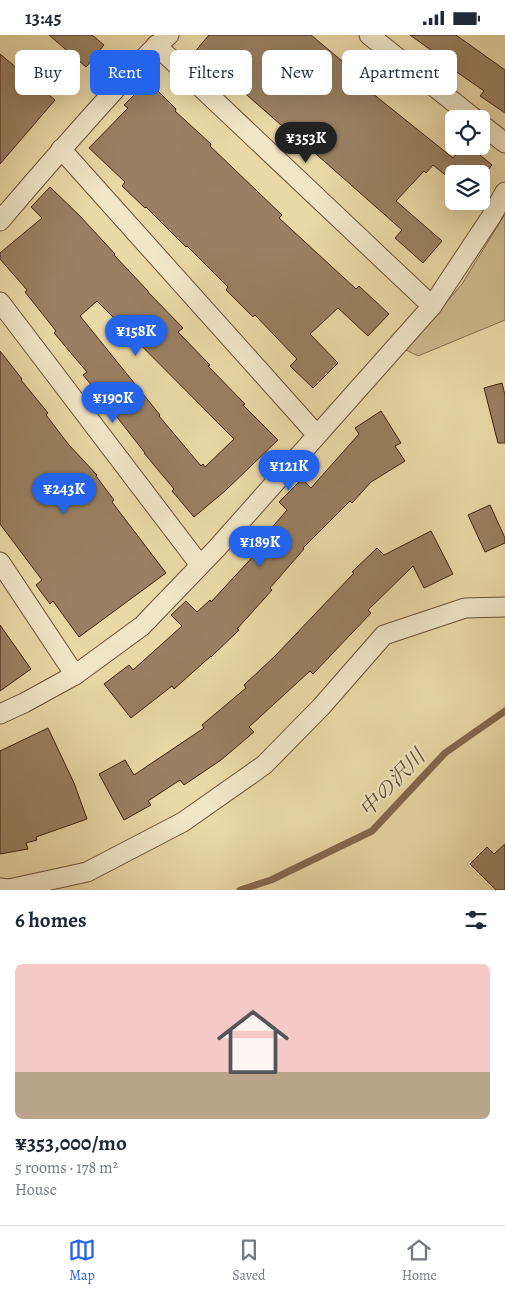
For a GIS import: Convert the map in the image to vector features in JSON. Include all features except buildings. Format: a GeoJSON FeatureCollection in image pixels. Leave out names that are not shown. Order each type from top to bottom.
{"type":"FeatureCollection","features":[{"type":"Feature","properties":{"kind":"street"},"geometry":{"type":"LineString","coordinates":[[369,35],[464,110]]}},
{"type":"Feature","properties":{"kind":"street"},"geometry":{"type":"LineString","coordinates":[[0,221],[61,149],[163,40],[432,306]]}},
{"type":"Feature","properties":{"kind":"street"},"geometry":{"type":"LineString","coordinates":[[490,131],[505,143]]}},
{"type":"Feature","properties":{"kind":"street"},"geometry":{"type":"LineString","coordinates":[[61,149],[317,435]]}},
{"type":"Feature","properties":{"kind":"street"},"geometry":{"type":"LineString","coordinates":[[0,714],[75,675],[142,626],[200,565],[432,306],[491,217],[505,192]]}},
{"type":"Feature","properties":{"kind":"street"},"geometry":{"type":"LineString","coordinates":[[0,302],[200,565]]}},
{"type":"Feature","properties":{"kind":"street"},"geometry":{"type":"LineString","coordinates":[[0,562],[75,675]]}},
{"type":"Feature","properties":{"kind":"street"},"geometry":{"type":"LineString","coordinates":[[0,888],[9,889],[87,872],[183,822],[264,765],[322,707],[384,635],[465,608],[505,607]]}},
{"type":"Feature","properties":{"kind":"shaded area"},"geometry":{"type":"Polygon","coordinates":[[[505,214],[505,320],[418,356],[406,350],[462,284],[505,214]]]}},
{"type":"Feature","properties":{"kind":"waterway","name":"中の沢川"},"geometry":{"type":"LineString","coordinates":[[240,890],[271,880],[372,831],[445,753],[505,711]]}}]}
